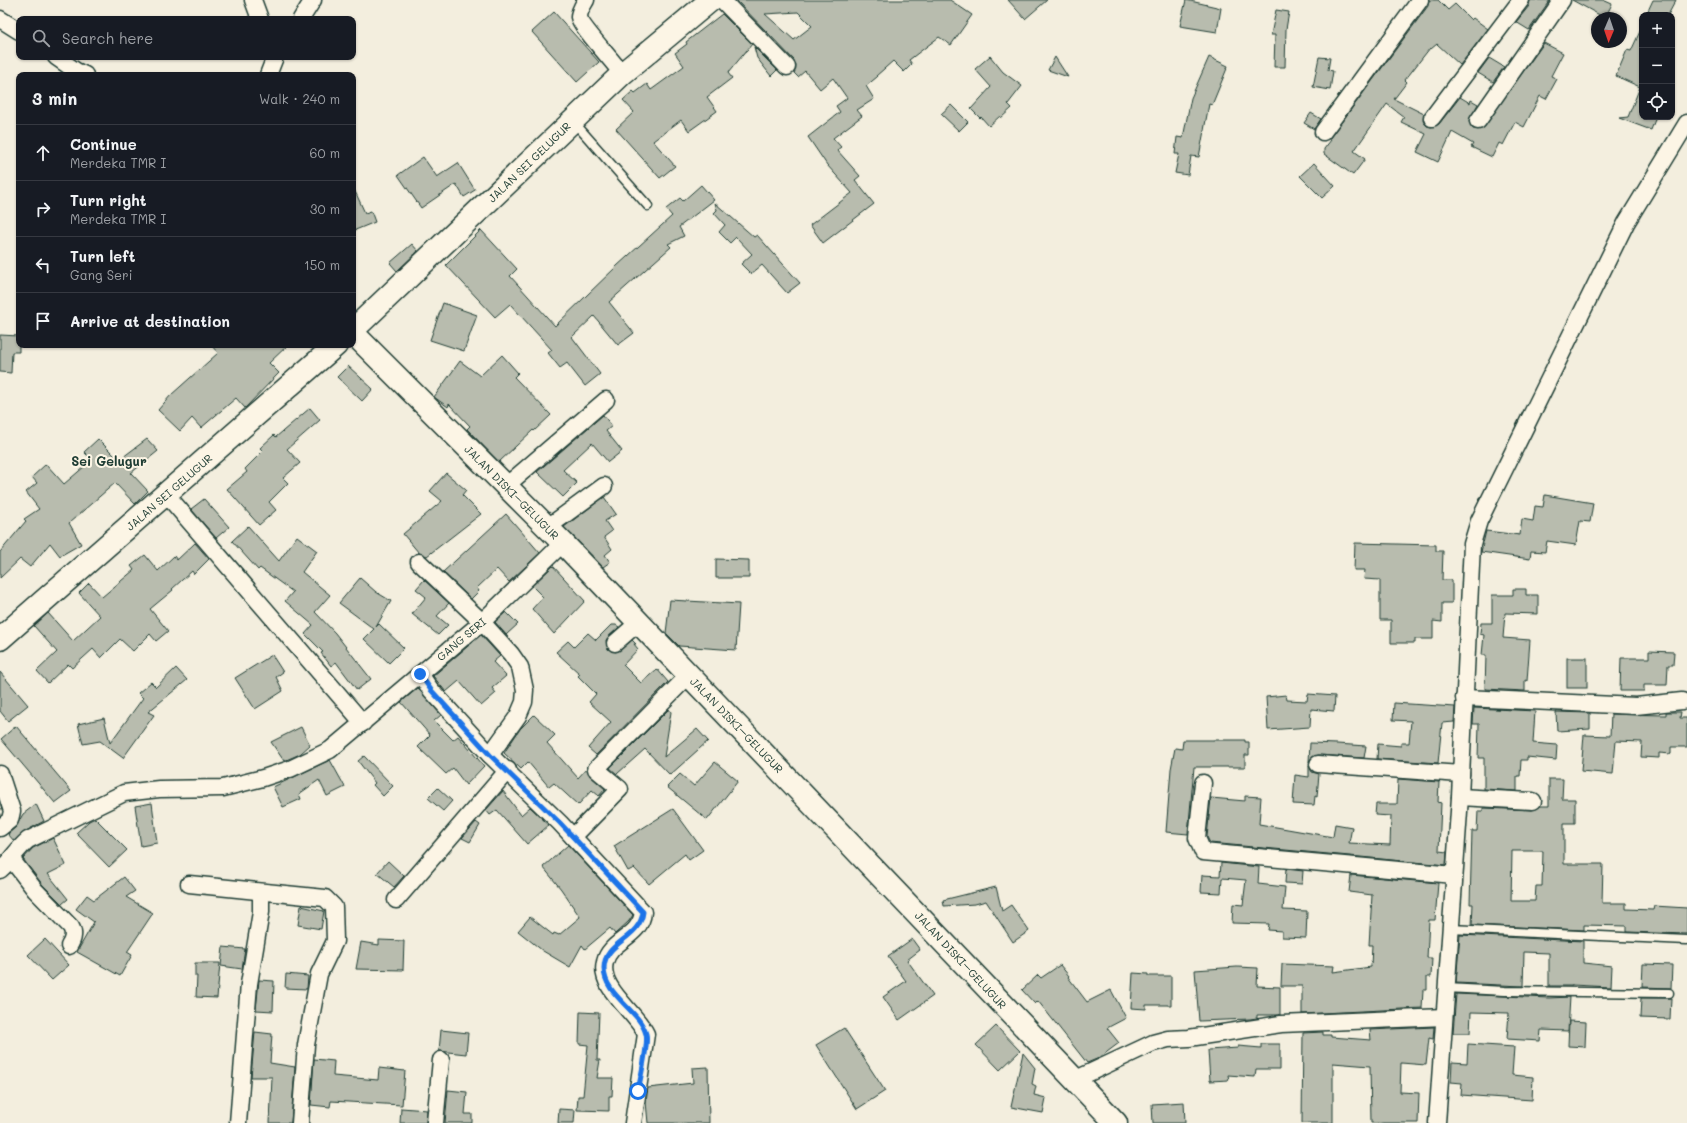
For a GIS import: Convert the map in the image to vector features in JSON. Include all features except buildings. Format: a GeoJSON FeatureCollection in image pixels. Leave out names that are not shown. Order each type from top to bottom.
{"type":"FeatureCollection","features":[{"type":"Feature","properties":{"kind":"main road","name":"JALAN SEI GELUGUR"},"geometry":{"type":"LineString","coordinates":[[356,328],[572,120],[622,74],[711,0]]}},
{"type":"Feature","properties":{"kind":"main road","name":"JALAN DISKI–GELUGUR"},"geometry":{"type":"LineString","coordinates":[[356,334],[548,527],[1116,1123]]}},
{"type":"Feature","properties":{"kind":"main road","name":"JALAN SEI GELUGUR"},"geometry":{"type":"LineString","coordinates":[[0,639],[333,348]]}},
{"type":"Feature","properties":{"kind":"street"},"geometry":{"type":"LineString","coordinates":[[253,0],[259,16]]}},
{"type":"Feature","properties":{"kind":"street"},"geometry":{"type":"LineString","coordinates":[[303,16],[313,0]]}},
{"type":"Feature","properties":{"kind":"street"},"geometry":{"type":"LineString","coordinates":[[586,0],[580,12],[581,24],[613,60],[622,74]]}},
{"type":"Feature","properties":{"kind":"street"},"geometry":{"type":"LineString","coordinates":[[722,0],[787,67]]}},
{"type":"Feature","properties":{"kind":"street"},"geometry":{"type":"LineString","coordinates":[[1323,132],[1420,0]]}},
{"type":"Feature","properties":{"kind":"street"},"geometry":{"type":"LineString","coordinates":[[1432,118],[1521,0]]}},
{"type":"Feature","properties":{"kind":"street"},"geometry":{"type":"LineString","coordinates":[[1478,121],[1562,0]]}},
{"type":"Feature","properties":{"kind":"street"},"geometry":{"type":"LineString","coordinates":[[0,19],[16,29]]}},
{"type":"Feature","properties":{"kind":"street"},"geometry":{"type":"LineString","coordinates":[[60,60],[78,72]]}},
{"type":"Feature","properties":{"kind":"street"},"geometry":{"type":"LineString","coordinates":[[269,72],[273,60]]}},
{"type":"Feature","properties":{"kind":"street"},"geometry":{"type":"LineString","coordinates":[[1437,1123],[1460,797],[1472,544],[1478,521],[1626,223],[1687,123]]}},
{"type":"Feature","properties":{"kind":"street"},"geometry":{"type":"LineString","coordinates":[[507,485],[606,400]]}},
{"type":"Feature","properties":{"kind":"street"},"geometry":{"type":"LineString","coordinates":[[548,527],[604,486]]}},
{"type":"Feature","properties":{"kind":"street"},"geometry":{"type":"LineString","coordinates":[[166,494],[362,723]]}},
{"type":"Feature","properties":{"kind":"street","name":"GANG SERI"},"geometry":{"type":"LineString","coordinates":[[6,865],[19,848],[28,840],[124,793],[159,789],[223,788],[263,778],[290,769],[330,750],[482,622],[563,543]]}},
{"type":"Feature","properties":{"kind":"street"},"geometry":{"type":"LineString","coordinates":[[419,562],[482,622],[512,654],[520,667],[525,690],[524,702],[518,716],[490,755]]}},
{"type":"Feature","properties":{"kind":"street"},"geometry":{"type":"LineString","coordinates":[[615,643],[639,622]]}},
{"type":"Feature","properties":{"kind":"street"},"geometry":{"type":"LineString","coordinates":[[420,674],[431,690],[490,755],[508,770],[643,912],[642,921],[633,932],[609,952],[604,966],[606,979],[612,990],[642,1025],[646,1034],[633,1123]]}},
{"type":"Feature","properties":{"kind":"street"},"geometry":{"type":"LineString","coordinates":[[573,838],[620,789],[596,769],[688,675]]}},
{"type":"Feature","properties":{"kind":"street"},"geometry":{"type":"LineString","coordinates":[[1464,698],[1636,706],[1682,701]]}},
{"type":"Feature","properties":{"kind":"street"},"geometry":{"type":"LineString","coordinates":[[1318,764],[1461,774]]}},
{"type":"Feature","properties":{"kind":"street"},"geometry":{"type":"LineString","coordinates":[[396,900],[508,770]]}},
{"type":"Feature","properties":{"kind":"street"},"geometry":{"type":"LineString","coordinates":[[0,774],[12,811],[10,820],[0,828]]}},
{"type":"Feature","properties":{"kind":"street"},"geometry":{"type":"LineString","coordinates":[[1203,783],[1197,838],[1203,852],[1454,875]]}},
{"type":"Feature","properties":{"kind":"street"},"geometry":{"type":"LineString","coordinates":[[1460,797],[1533,801]]}},
{"type":"Feature","properties":{"kind":"street"},"geometry":{"type":"LineString","coordinates":[[6,865],[35,890],[71,927],[73,934],[69,946]]}},
{"type":"Feature","properties":{"kind":"street"},"geometry":{"type":"LineString","coordinates":[[189,884],[325,898],[334,907],[335,941],[319,974],[306,1045],[300,1123]]}},
{"type":"Feature","properties":{"kind":"street"},"geometry":{"type":"LineString","coordinates":[[238,1123],[249,984],[261,912],[261,892]]}},
{"type":"Feature","properties":{"kind":"street"},"geometry":{"type":"LineString","coordinates":[[1074,1080],[1153,1042],[1168,1039],[1189,1038],[1281,1024],[1444,1017]]}},
{"type":"Feature","properties":{"kind":"street"},"geometry":{"type":"LineString","coordinates":[[435,1123],[441,1060]]}},
{"type":"Feature","properties":{"kind":"lane"},"geometry":{"type":"LineString","coordinates":[[572,120],[648,206]]}},
{"type":"Feature","properties":{"kind":"lane"},"geometry":{"type":"LineString","coordinates":[[1450,929],[1687,940]]}},
{"type":"Feature","properties":{"kind":"lane"},"geometry":{"type":"LineString","coordinates":[[1446,988],[1506,991],[1669,993]]}},
{"type":"Feature","properties":{"kind":"district","name":"Sei Gelugur"},"geometry":{"type":"Point","coordinates":[109,460]}},
{"type":"Feature","properties":{"kind":"route"},"geometry":{"type":"LineString","coordinates":[[420,674],[431,690],[490,755],[508,770],[560,823],[643,912],[642,921],[638,927],[609,952],[604,966],[604,975],[612,990],[642,1025],[646,1034],[647,1039],[638,1091]]}}]}
